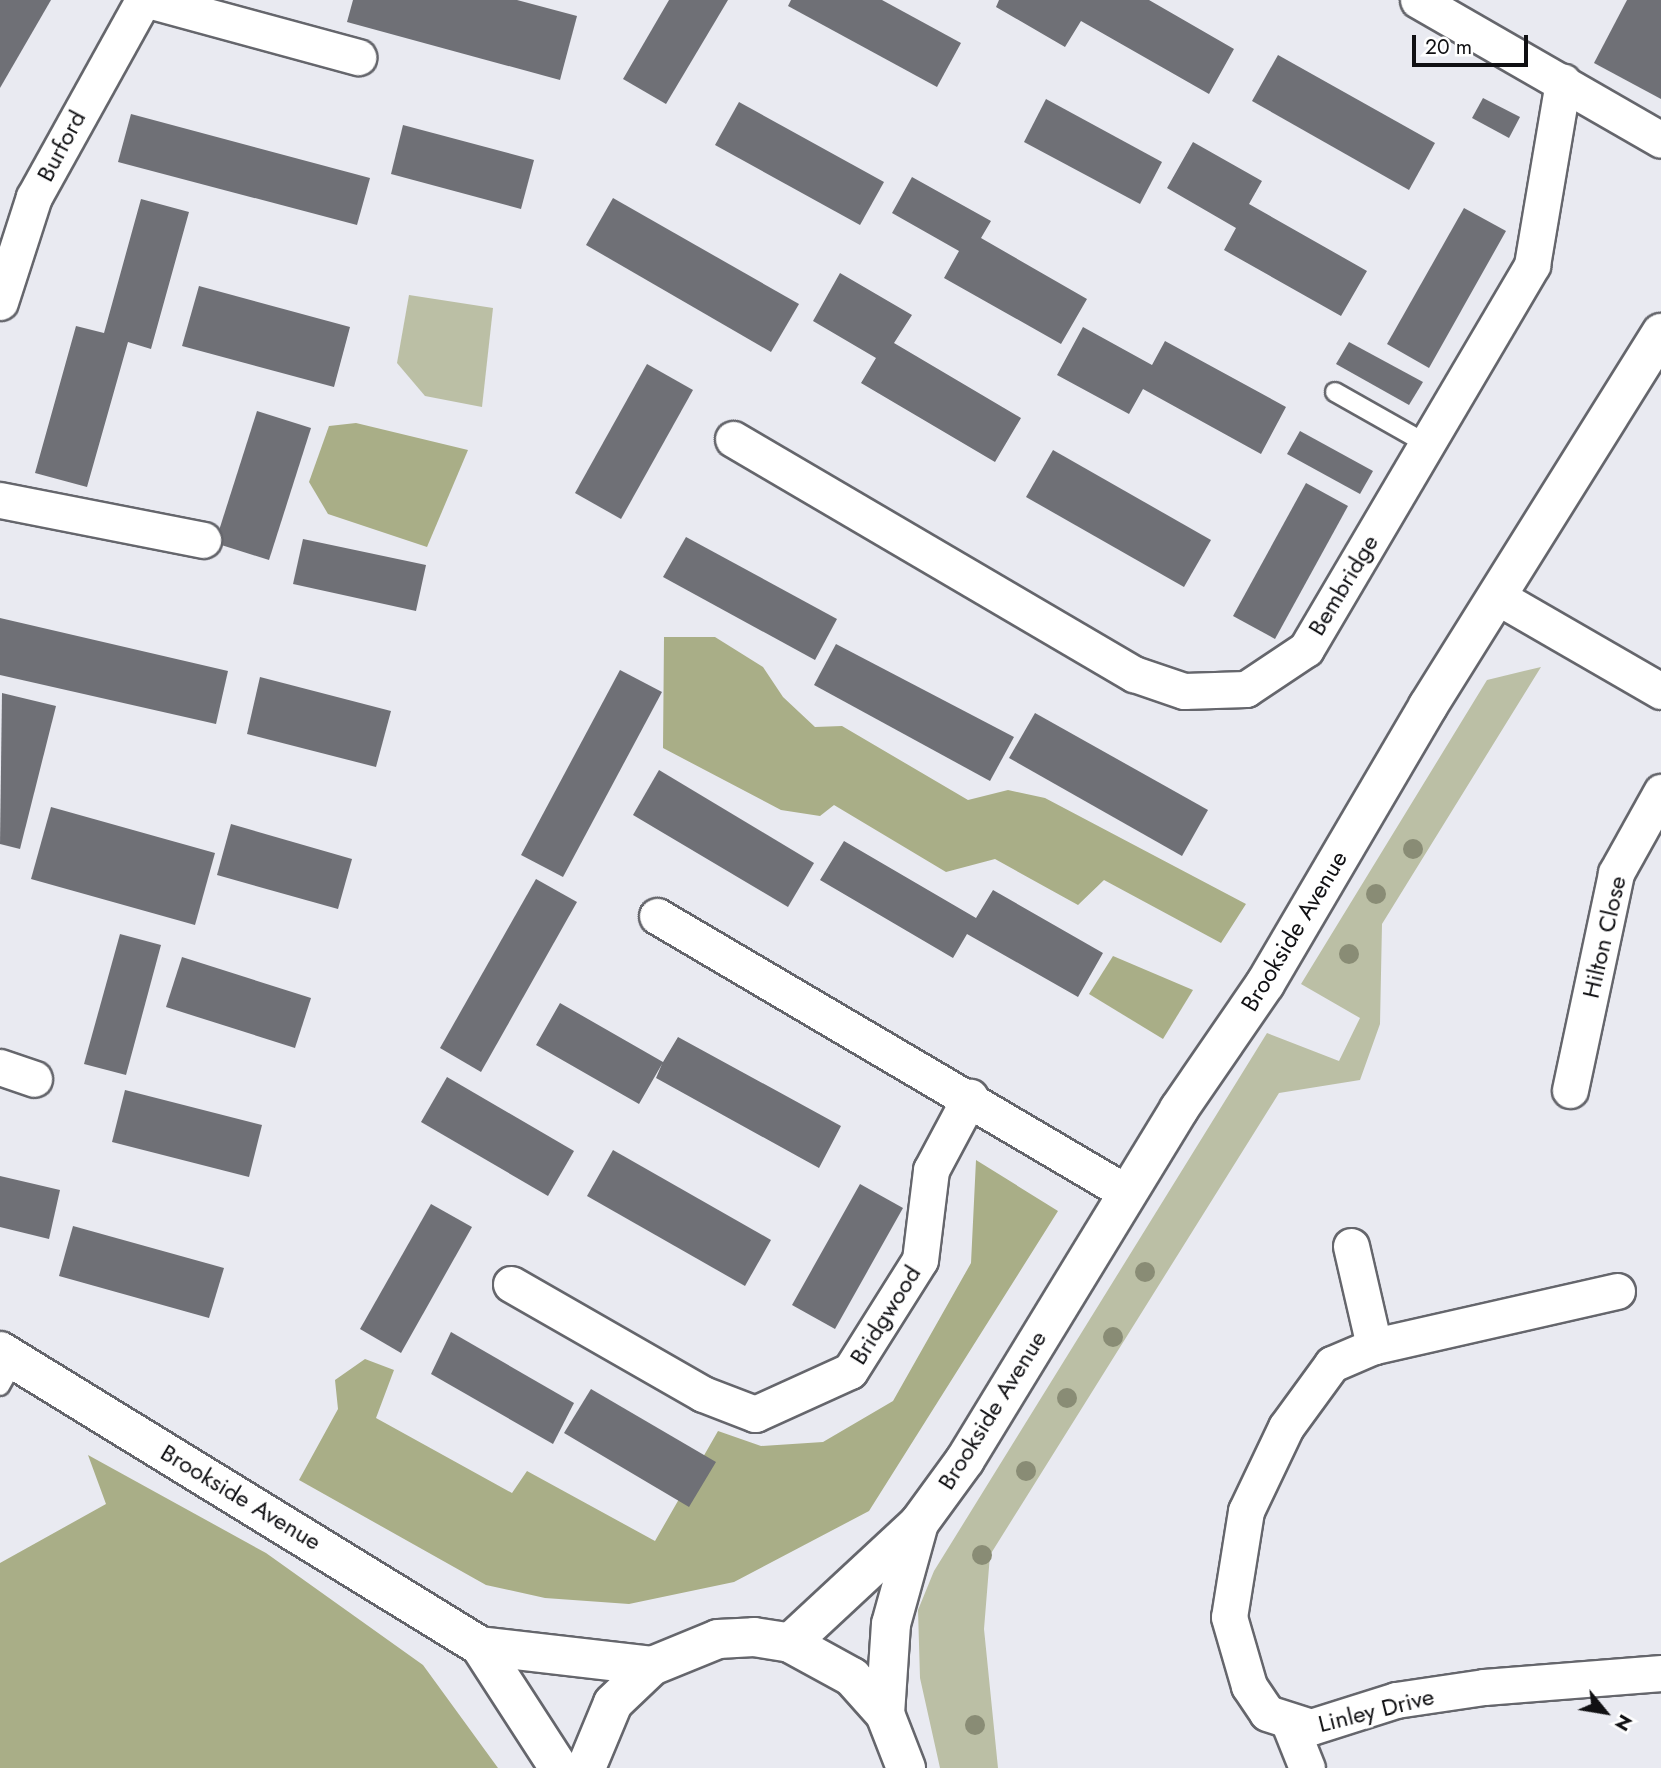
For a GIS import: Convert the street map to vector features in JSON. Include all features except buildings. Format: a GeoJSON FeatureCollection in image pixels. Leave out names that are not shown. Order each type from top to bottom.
{"type":"FeatureCollection","features":[{"type":"Feature","properties":{"kind":"street"},"geometry":{"type":"LineString","coordinates":[[146,0],[358,57]]}},
{"type":"Feature","properties":{"kind":"street","name":"Burford"},"geometry":{"type":"LineString","coordinates":[[0,302],[8,247],[52,161],[146,0]]}},
{"type":"Feature","properties":{"kind":"street"},"geometry":{"type":"LineString","coordinates":[[1418,0],[1661,140]]}},
{"type":"Feature","properties":{"kind":"street","name":"Bembridge"},"geometry":{"type":"LineString","coordinates":[[733,439],[1134,674],[1184,691],[1246,689],[1306,649],[1532,265],[1563,82]]}},
{"type":"Feature","properties":{"kind":"street","name":"Brookside Avenue"},"geometry":{"type":"LineString","coordinates":[[790,1643],[919,1523],[965,1460],[1127,1193],[1265,985],[1428,706],[1661,333]]}},
{"type":"Feature","properties":{"kind":"street"},"geometry":{"type":"LineString","coordinates":[[0,500],[202,540]]}},
{"type":"Feature","properties":{"kind":"street"},"geometry":{"type":"LineString","coordinates":[[1498,597],[1661,691]]}},
{"type":"Feature","properties":{"kind":"street","name":"Hilton Close"},"geometry":{"type":"LineString","coordinates":[[1570,1090],[1616,873],[1661,792]]}},
{"type":"Feature","properties":{"kind":"street"},"geometry":{"type":"LineString","coordinates":[[657,916],[970,1097],[1127,1193]]}},
{"type":"Feature","properties":{"kind":"street"},"geometry":{"type":"LineString","coordinates":[[0,1067],[34,1080]]}},
{"type":"Feature","properties":{"kind":"street","name":"Bridgwood"},"geometry":{"type":"LineString","coordinates":[[511,1284],[703,1394],[755,1414],[850,1371],[920,1260],[931,1170],[970,1097]]}},
{"type":"Feature","properties":{"kind":"street"},"geometry":{"type":"LineString","coordinates":[[1352,1246],[1374,1346]]}},
{"type":"Feature","properties":{"kind":"street","name":"Linley Drive"},"geometry":{"type":"LineString","coordinates":[[1617,1291],[1374,1346],[1332,1364],[1286,1427],[1246,1511],[1229,1617],[1248,1686],[1268,1713],[1289,1723],[1311,1727],[1396,1700],[1484,1687],[1661,1673]]}},
{"type":"Feature","properties":{"kind":"street","name":"Brookside Avenue"},"geometry":{"type":"LineString","coordinates":[[5,1366],[480,1646],[652,1666]]}},
{"type":"Feature","properties":{"kind":"street","name":"Brookside Avenue"},"geometry":{"type":"LineString","coordinates":[[885,1714],[891,1625],[919,1523]]}},
{"type":"Feature","properties":{"kind":"street"},"geometry":{"type":"LineString","coordinates":[[586,1768],[589,1751],[613,1703],[652,1666],[718,1639],[790,1643],[852,1677],[885,1714],[906,1768]]}},
{"type":"Feature","properties":{"kind":"street","name":"Brookside Avenue"},"geometry":{"type":"LineString","coordinates":[[480,1646],[559,1768]]}},
{"type":"Feature","properties":{"kind":"street"},"geometry":{"type":"LineString","coordinates":[[1289,1723],[1307,1768]]}},
{"type":"Feature","properties":{"kind":"lane"},"geometry":{"type":"LineString","coordinates":[[1335,392],[1427,444]]}},
{"type":"Feature","properties":{"kind":"green space"},"geometry":{"type":"Polygon","coordinates":[[[409,295],[493,308],[482,407],[425,396],[397,363],[409,295]]]}},
{"type":"Feature","properties":{"kind":"green space"},"geometry":{"type":"Polygon","coordinates":[[[356,423],[468,450],[427,547],[328,514],[309,482],[329,426],[356,423]]]}},
{"type":"Feature","properties":{"kind":"green space"},"geometry":{"type":"Polygon","coordinates":[[[664,637],[715,637],[763,667],[783,697],[815,727],[842,726],[968,800],[1008,790],[1045,798],[1246,904],[1221,943],[1104,880],[1078,905],[995,859],[946,872],[834,805],[820,816],[781,810],[663,748],[664,637]]]}},
{"type":"Feature","properties":{"kind":"green space"},"geometry":{"type":"Polygon","coordinates":[[[1541,667],[1382,924],[1380,1024],[1360,1080],[1279,1093],[990,1555],[984,1629],[998,1768],[940,1768],[920,1678],[918,1610],[934,1571],[1267,1033],[1339,1061],[1360,1018],[1301,984],[1487,680],[1541,667]]]}},
{"type":"Feature","properties":{"kind":"green space"},"geometry":{"type":"Polygon","coordinates":[[[1113,956],[1193,990],[1163,1039],[1089,994],[1113,956]]]}},
{"type":"Feature","properties":{"kind":"green space"},"geometry":{"type":"Polygon","coordinates":[[[976,1160],[1058,1211],[869,1511],[734,1582],[629,1604],[545,1598],[486,1585],[299,1480],[338,1409],[335,1380],[365,1359],[394,1370],[376,1418],[512,1493],[527,1471],[655,1541],[718,1431],[761,1446],[823,1442],[893,1401],[971,1263],[976,1160]]]}},
{"type":"Feature","properties":{"kind":"green space"},"geometry":{"type":"Polygon","coordinates":[[[88,1455],[266,1553],[423,1665],[498,1768],[0,1768],[0,1563],[106,1504],[88,1455]]]}}]}
